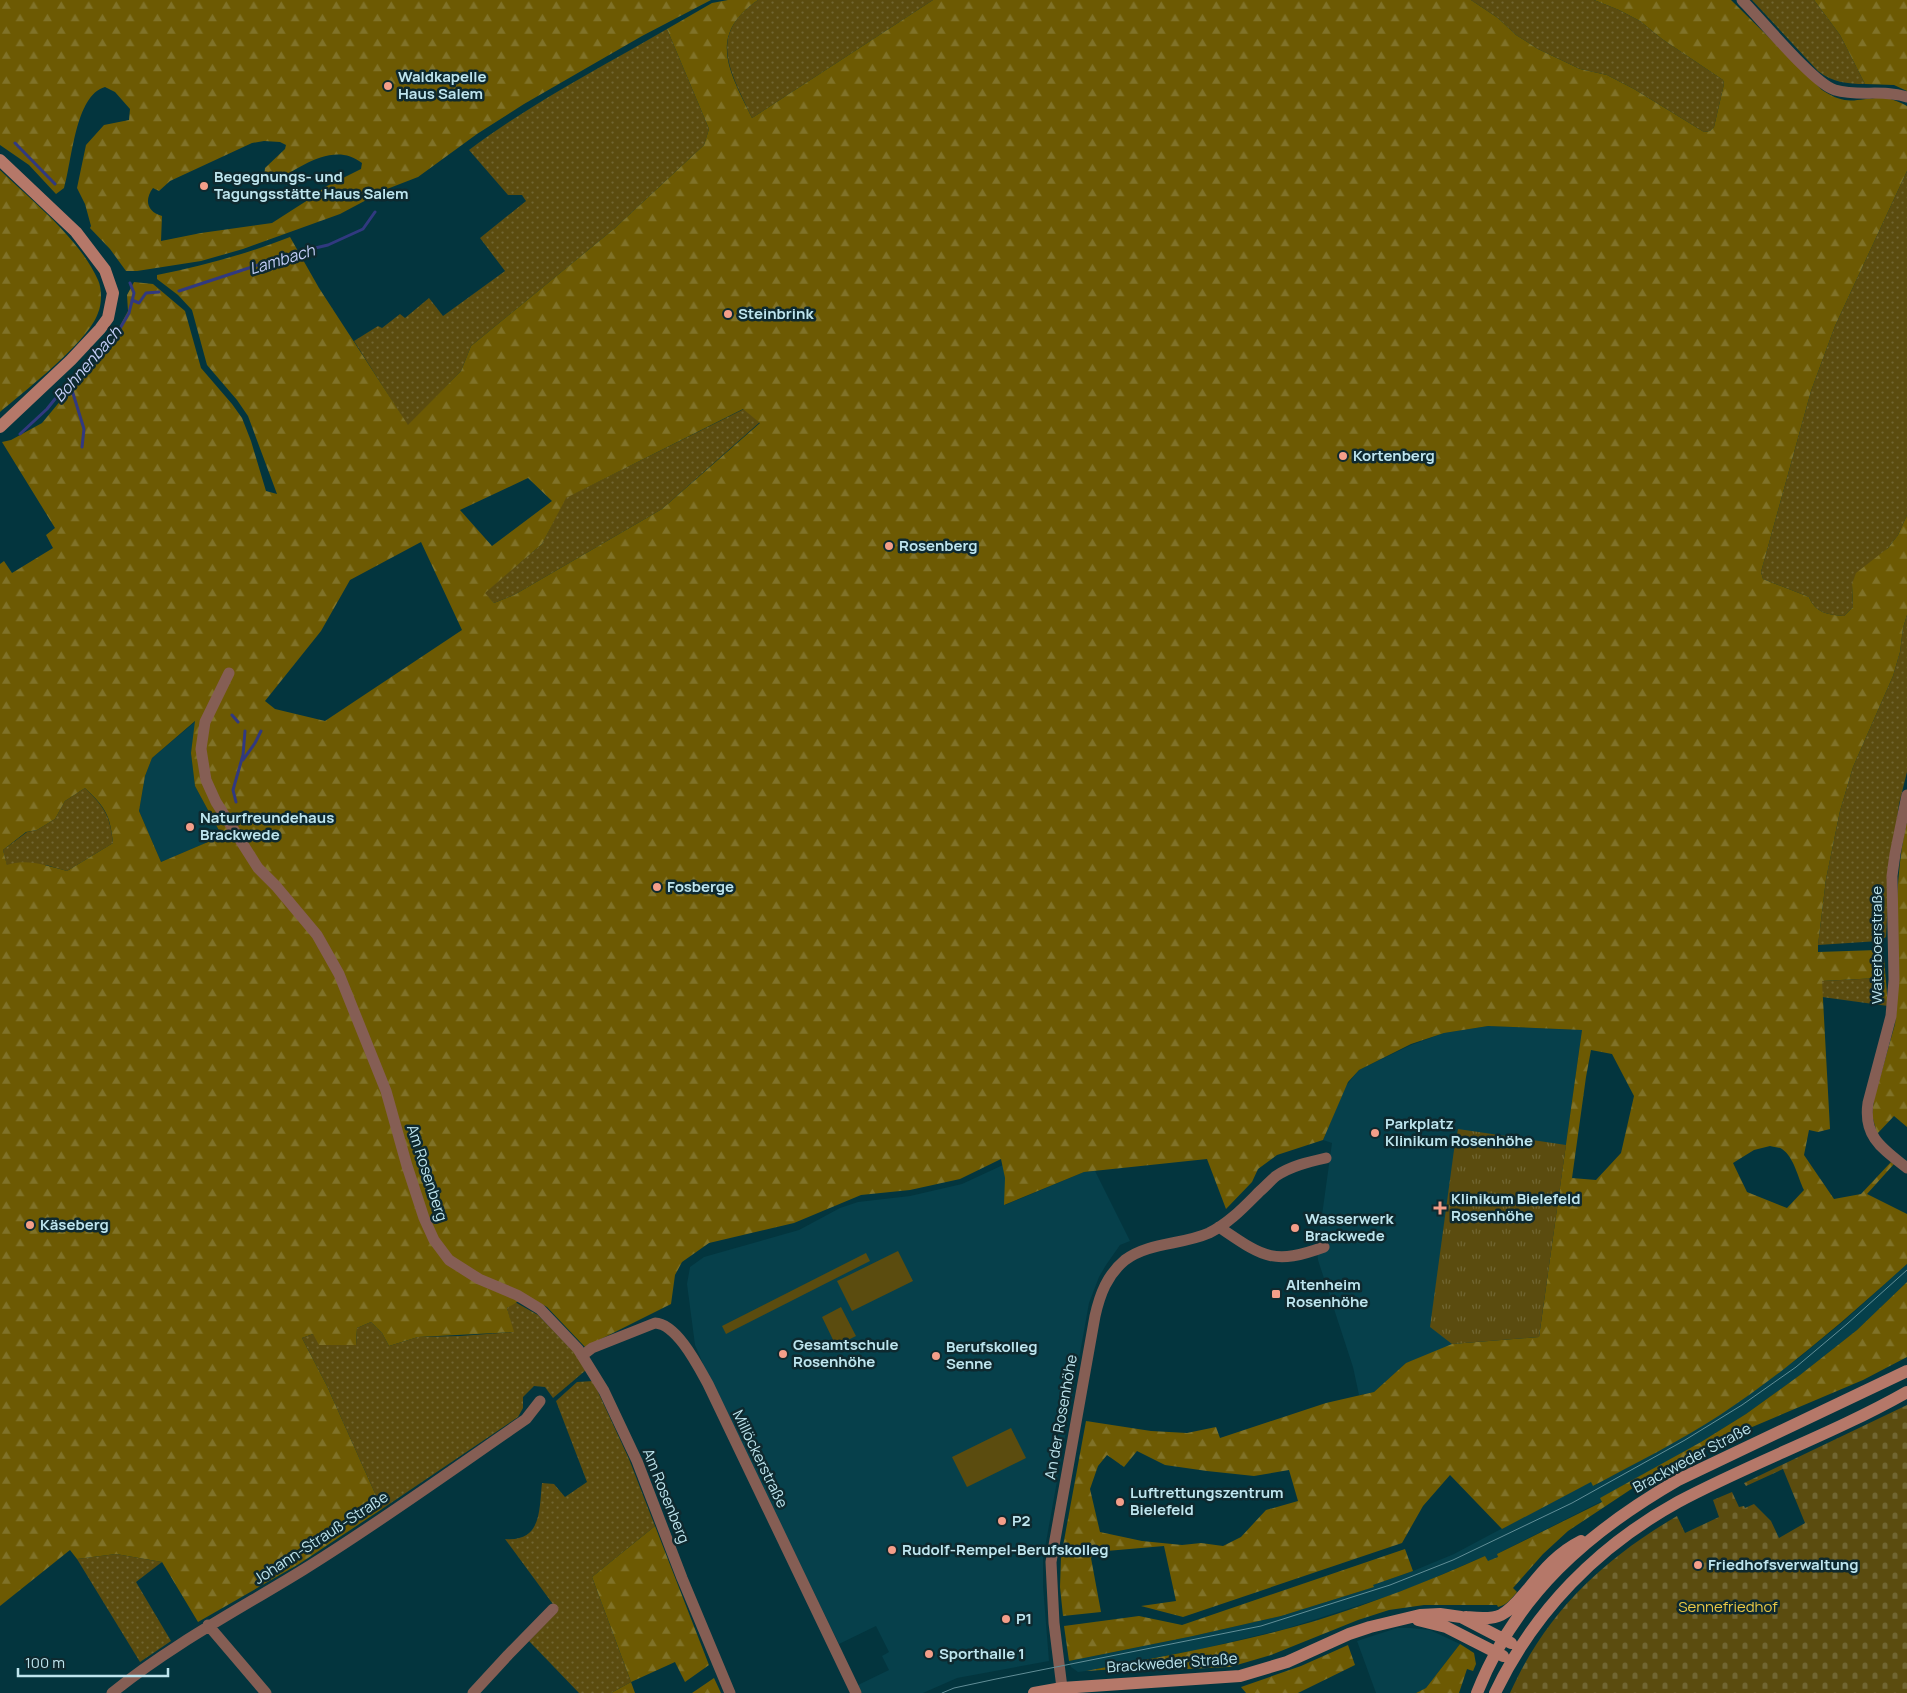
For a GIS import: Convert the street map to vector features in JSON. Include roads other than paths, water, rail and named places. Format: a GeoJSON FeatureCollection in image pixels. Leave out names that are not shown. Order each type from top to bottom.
{"type":"FeatureCollection","features":[{"type":"Feature","properties":{"kind":"main road"},"geometry":{"type":"LineString","coordinates":[[0,160],[76,232],[105,270],[113,293],[108,318],[100,329],[71,360],[0,427]]}},
{"type":"Feature","properties":{"kind":"main road","name":"Brackweder Straße"},"geometry":{"type":"LineString","coordinates":[[1496,1652],[1512,1625],[1548,1578],[1598,1532],[1646,1498],[1678,1480],[1907,1371]]}},
{"type":"Feature","properties":{"kind":"main road"},"geometry":{"type":"LineString","coordinates":[[1495,1693],[1519,1648],[1537,1622],[1568,1586],[1604,1552],[1637,1528],[1685,1499],[1907,1392]]}},
{"type":"Feature","properties":{"kind":"main road"},"geometry":{"type":"LineString","coordinates":[[1461,1617],[1484,1618],[1502,1615],[1515,1605],[1543,1571],[1565,1549],[1598,1532]]}},
{"type":"Feature","properties":{"kind":"main road","name":"Brackweder Straße"},"geometry":{"type":"LineString","coordinates":[[1034,1693],[1062,1688],[1240,1676],[1287,1662],[1349,1634],[1420,1615],[1440,1614],[1461,1617],[1519,1648]]}},
{"type":"Feature","properties":{"kind":"main road","name":"Brackweder Straße"},"geometry":{"type":"LineString","coordinates":[[1394,1621],[1420,1620],[1433,1622],[1512,1660]]}},
{"type":"Feature","properties":{"kind":"main road"},"geometry":{"type":"LineString","coordinates":[[1477,1693],[1496,1652]]}},
{"type":"Feature","properties":{"kind":"street"},"geometry":{"type":"LineString","coordinates":[[1742,0],[1813,76],[1832,90],[1854,93],[1885,92],[1907,97]]}},
{"type":"Feature","properties":{"kind":"street","name":"Am Rosenberg"},"geometry":{"type":"LineString","coordinates":[[229,672],[205,722],[201,750],[206,780],[219,808],[258,868],[276,886],[317,935],[339,974],[386,1091],[421,1209],[434,1240],[450,1260],[457,1265],[479,1279],[517,1295],[540,1309],[583,1355],[604,1391],[637,1461],[688,1594],[730,1693]]}},
{"type":"Feature","properties":{"kind":"street","name":"Waterboerstraße"},"geometry":{"type":"LineString","coordinates":[[1907,795],[1892,876],[1894,980],[1891,1016],[1866,1115],[1870,1132],[1876,1142],[1907,1168]]}},
{"type":"Feature","properties":{"kind":"street","name":"An der Rosenhöhe"},"geometry":{"type":"LineString","coordinates":[[1062,1688],[1053,1614],[1051,1562],[1100,1295],[1112,1274],[1132,1256],[1151,1248],[1197,1237],[1219,1227],[1236,1216],[1279,1174],[1301,1164],[1326,1158]]}},
{"type":"Feature","properties":{"kind":"street"},"geometry":{"type":"LineString","coordinates":[[1219,1227],[1247,1246],[1274,1257],[1298,1256],[1324,1247]]}},
{"type":"Feature","properties":{"kind":"street","name":"Millöckerstraße"},"geometry":{"type":"LineString","coordinates":[[583,1355],[592,1348],[655,1323],[664,1326],[685,1347],[708,1384],[856,1693]]}},
{"type":"Feature","properties":{"kind":"street","name":"Johann-Strauß-Straße"},"geometry":{"type":"LineString","coordinates":[[112,1693],[134,1675],[208,1625],[304,1570],[388,1513],[526,1419],[540,1402]]}},
{"type":"Feature","properties":{"kind":"street"},"geometry":{"type":"LineString","coordinates":[[473,1693],[508,1654],[553,1609]]}},
{"type":"Feature","properties":{"kind":"street"},"geometry":{"type":"LineString","coordinates":[[208,1625],[266,1693]]}},
{"type":"Feature","properties":{"kind":"waterway","name":"Bohnenbach"},"geometry":{"type":"LineString","coordinates":[[15,143],[55,184]]}},
{"type":"Feature","properties":{"kind":"waterway","name":"Lambach"},"geometry":{"type":"LineString","coordinates":[[179,291],[294,253],[328,245],[363,229],[375,212]]}},
{"type":"Feature","properties":{"kind":"waterway","name":"Bohnenbach"},"geometry":{"type":"LineString","coordinates":[[20,434],[55,399],[71,387],[115,337],[129,313],[134,293],[130,283]]}},
{"type":"Feature","properties":{"kind":"waterway","name":"Lambach"},"geometry":{"type":"LineString","coordinates":[[132,300],[139,303],[146,293],[159,292]]}},
{"type":"Feature","properties":{"kind":"waterway"},"geometry":{"type":"LineString","coordinates":[[71,387],[84,429],[82,447]]}},
{"type":"Feature","properties":{"kind":"waterway"},"geometry":{"type":"LineString","coordinates":[[232,715],[238,722]]}},
{"type":"Feature","properties":{"kind":"waterway"},"geometry":{"type":"LineString","coordinates":[[236,802],[233,790],[243,755],[245,731]]}},
{"type":"Feature","properties":{"kind":"waterway"},"geometry":{"type":"LineString","coordinates":[[243,760],[261,731]]}},
{"type":"Feature","properties":{"kind":"tram line"},"geometry":{"type":"LineString","coordinates":[[942,1693],[954,1688],[996,1679],[1261,1626],[1390,1585],[1453,1560],[1572,1503],[1685,1440],[1742,1405],[1796,1367],[1907,1270]]}},
{"type":"Feature","properties":{"kind":"place","name":"Waldkapelle Haus Salem"},"geometry":{"type":"Point","coordinates":[388,86]}},
{"type":"Feature","properties":{"kind":"place","name":"Begegnungs- und Tagungsstätte Haus Salem"},"geometry":{"type":"Point","coordinates":[204,186]}},
{"type":"Feature","properties":{"kind":"place","name":"Steinbrink"},"geometry":{"type":"Point","coordinates":[728,314]}},
{"type":"Feature","properties":{"kind":"place","name":"Kortenberg"},"geometry":{"type":"Point","coordinates":[1343,456]}},
{"type":"Feature","properties":{"kind":"place","name":"Rosenberg"},"geometry":{"type":"Point","coordinates":[889,546]}},
{"type":"Feature","properties":{"kind":"place","name":"Naturfreundehaus Brackwede"},"geometry":{"type":"Point","coordinates":[190,827]}},
{"type":"Feature","properties":{"kind":"place","name":"Fosberge"},"geometry":{"type":"Point","coordinates":[657,887]}},
{"type":"Feature","properties":{"kind":"place","name":"Parkplatz Klinikum Rosenhöhe"},"geometry":{"type":"Point","coordinates":[1375,1133]}},
{"type":"Feature","properties":{"kind":"place","name":"Klinikum Bielefeld Rosenhöhe"},"geometry":{"type":"Point","coordinates":[1440,1208]}},
{"type":"Feature","properties":{"kind":"place","name":"Käseberg"},"geometry":{"type":"Point","coordinates":[30,1225]}},
{"type":"Feature","properties":{"kind":"place","name":"Wasserwerk Brackwede"},"geometry":{"type":"Point","coordinates":[1295,1228]}},
{"type":"Feature","properties":{"kind":"place","name":"Altenheim Rosenhöhe"},"geometry":{"type":"Point","coordinates":[1276,1294]}},
{"type":"Feature","properties":{"kind":"place","name":"Gesamtschule Rosenhöhe"},"geometry":{"type":"Point","coordinates":[783,1354]}},
{"type":"Feature","properties":{"kind":"place","name":"Berufskolleg Senne"},"geometry":{"type":"Point","coordinates":[936,1356]}},
{"type":"Feature","properties":{"kind":"place","name":"Luftrettungszentrum Bielefeld"},"geometry":{"type":"Point","coordinates":[1120,1502]}},
{"type":"Feature","properties":{"kind":"place","name":"P2"},"geometry":{"type":"Point","coordinates":[1002,1521]}},
{"type":"Feature","properties":{"kind":"place","name":"Rudolf-Rempel-Berufskolleg"},"geometry":{"type":"Point","coordinates":[892,1550]}},
{"type":"Feature","properties":{"kind":"place","name":"Friedhofsverwaltung"},"geometry":{"type":"Point","coordinates":[1698,1565]}},
{"type":"Feature","properties":{"kind":"place","name":"P1"},"geometry":{"type":"Point","coordinates":[1006,1619]}},
{"type":"Feature","properties":{"kind":"place","name":"Sporthalle 1"},"geometry":{"type":"Point","coordinates":[929,1654]}},
{"type":"Feature","properties":{"kind":"park label","name":"Sennefriedhof"},"geometry":{"type":"Point","coordinates":[1728,1607]}}]}
